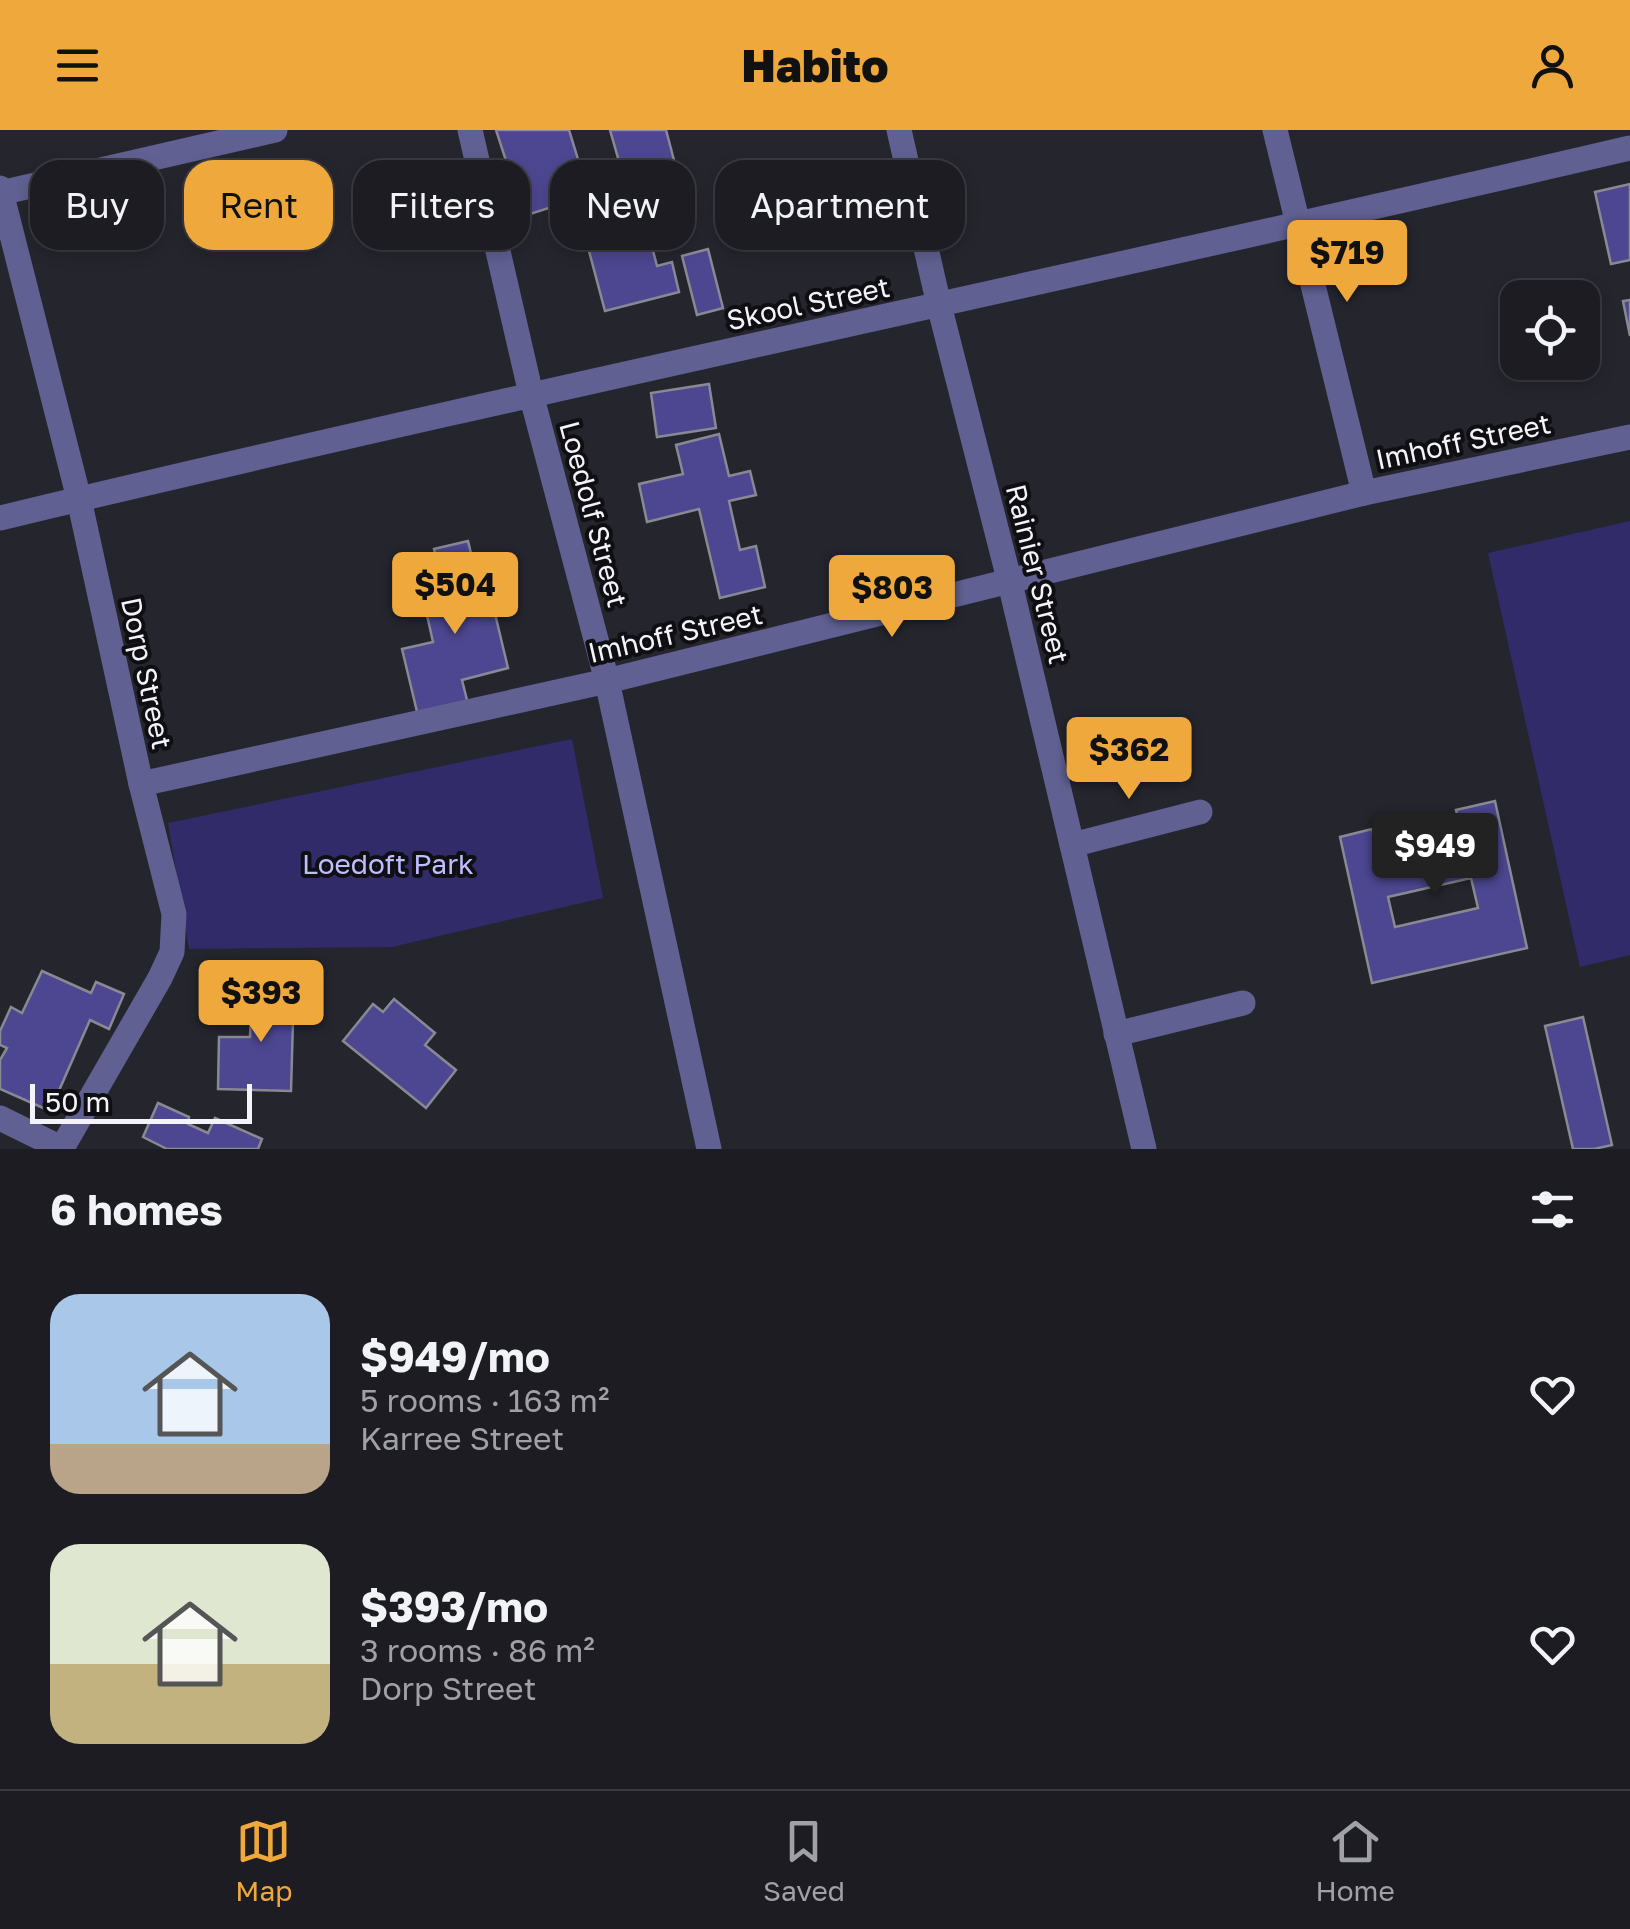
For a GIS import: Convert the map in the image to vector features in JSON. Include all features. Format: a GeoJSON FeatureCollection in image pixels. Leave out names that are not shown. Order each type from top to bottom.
{"type":"FeatureCollection","features":[{"type":"Feature","properties":{"kind":"street"},"geometry":{"type":"LineString","coordinates":[[0,192],[275,130]]}},
{"type":"Feature","properties":{"kind":"street","name":"Loedolf Street"},"geometry":{"type":"LineString","coordinates":[[470,130],[531,394],[607,681],[709,1149]]}},
{"type":"Feature","properties":{"kind":"street","name":"Rainier Street"},"geometry":{"type":"LineString","coordinates":[[900,130],[1144,1149]]}},
{"type":"Feature","properties":{"kind":"street"},"geometry":{"type":"LineString","coordinates":[[1275,130],[1364,493]]}},
{"type":"Feature","properties":{"kind":"street","name":"Skool Street"},"geometry":{"type":"LineString","coordinates":[[0,518],[531,394],[1300,225],[1630,148]]}},
{"type":"Feature","properties":{"kind":"street","name":"Dorp Street"},"geometry":{"type":"LineString","coordinates":[[0,192],[79,499],[141,784],[174,914],[172,952],[160,978],[62,1148]]}},
{"type":"Feature","properties":{"kind":"street","name":"Imhoff Street"},"geometry":{"type":"LineString","coordinates":[[141,784],[607,681],[1364,493],[1630,437]]}},
{"type":"Feature","properties":{"kind":"street"},"geometry":{"type":"LineString","coordinates":[[1072,845],[1200,812]]}},
{"type":"Feature","properties":{"kind":"street"},"geometry":{"type":"LineString","coordinates":[[1116,1034],[1243,1003]]}},
{"type":"Feature","properties":{"kind":"street"},"geometry":{"type":"LineString","coordinates":[[0,1118],[62,1148]]}},
{"type":"Feature","properties":{"kind":"green space"},"geometry":{"type":"Polygon","coordinates":[[[1630,521],[1630,955],[1580,967],[1488,553],[1630,521]]]}},
{"type":"Feature","properties":{"kind":"green space","name":"Loedoft Park"},"geometry":{"type":"Polygon","coordinates":[[[572,739],[603,898],[392,947],[189,949],[168,823],[572,739]]]}},
{"type":"Feature","properties":{"kind":"building"},"geometry":{"type":"Polygon","coordinates":[[[496,130],[569,130],[578,160],[550,160],[550,208],[530,214],[530,160],[506,160],[496,130]]]}},
{"type":"Feature","properties":{"kind":"building"},"geometry":{"type":"Polygon","coordinates":[[[610,130],[666,130],[674,160],[619,160],[610,130]]]}},
{"type":"Feature","properties":{"kind":"building"},"geometry":{"type":"Polygon","coordinates":[[[1630,184],[1630,260],[1611,264],[1595,192],[1630,184]]]}},
{"type":"Feature","properties":{"kind":"building"},"geometry":{"type":"Polygon","coordinates":[[[708,249],[723,308],[697,315],[682,256],[708,249]]]}},
{"type":"Feature","properties":{"kind":"building"},"geometry":{"type":"Polygon","coordinates":[[[589,250],[653,250],[657,266],[672,262],[679,292],[605,311],[589,250]]]}},
{"type":"Feature","properties":{"kind":"building"},"geometry":{"type":"Polygon","coordinates":[[[1630,300],[1630,336],[1623,301],[1630,300]]]}},
{"type":"Feature","properties":{"kind":"building"},"geometry":{"type":"Polygon","coordinates":[[[709,384],[716,428],[657,437],[651,393],[709,384]]]}},
{"type":"Feature","properties":{"kind":"building"},"geometry":{"type":"Polygon","coordinates":[[[719,434],[729,476],[750,471],[756,495],[729,501],[740,550],[756,546],[765,587],[720,598],[699,509],[647,522],[639,484],[683,474],[676,445],[719,434]]]}},
{"type":"Feature","properties":{"kind":"building"},"geometry":{"type":"Polygon","coordinates":[[[468,541],[477,578],[486,576],[508,668],[462,680],[469,708],[419,720],[402,649],[433,642],[423,597],[444,592],[434,549],[468,541]]]}},
{"type":"Feature","properties":{"kind":"building"},"geometry":{"type":"Polygon","coordinates":[[[1495,801],[1527,948],[1372,983],[1340,837],[1372,829],[1378,853],[1461,834],[1456,810],[1495,801]],[[1471,878],[1388,897],[1395,927],[1478,908],[1471,878]]]}},
{"type":"Feature","properties":{"kind":"building"},"geometry":{"type":"Polygon","coordinates":[[[42,971],[91,993],[96,982],[124,994],[109,1029],[90,1020],[50,1111],[0,1089],[0,1060],[7,1048],[0,1045],[0,1031],[11,1007],[22,1013],[42,971]]]}},
{"type":"Feature","properties":{"kind":"building"},"geometry":{"type":"Polygon","coordinates":[[[252,985],[294,986],[291,1091],[218,1089],[219,1037],[250,1037],[252,985]]]}},
{"type":"Feature","properties":{"kind":"building"},"geometry":{"type":"Polygon","coordinates":[[[394,999],[435,1033],[425,1045],[456,1070],[426,1108],[343,1041],[373,1004],[383,1012],[394,999]]]}},
{"type":"Feature","properties":{"kind":"building"},"geometry":{"type":"Polygon","coordinates":[[[1583,1017],[1612,1145],[1594,1149],[1573,1149],[1545,1026],[1583,1017]]]}},
{"type":"Feature","properties":{"kind":"building"},"geometry":{"type":"Polygon","coordinates":[[[158,1103],[189,1117],[188,1124],[208,1133],[215,1118],[262,1139],[258,1149],[167,1149],[143,1137],[158,1103]]]}}]}
